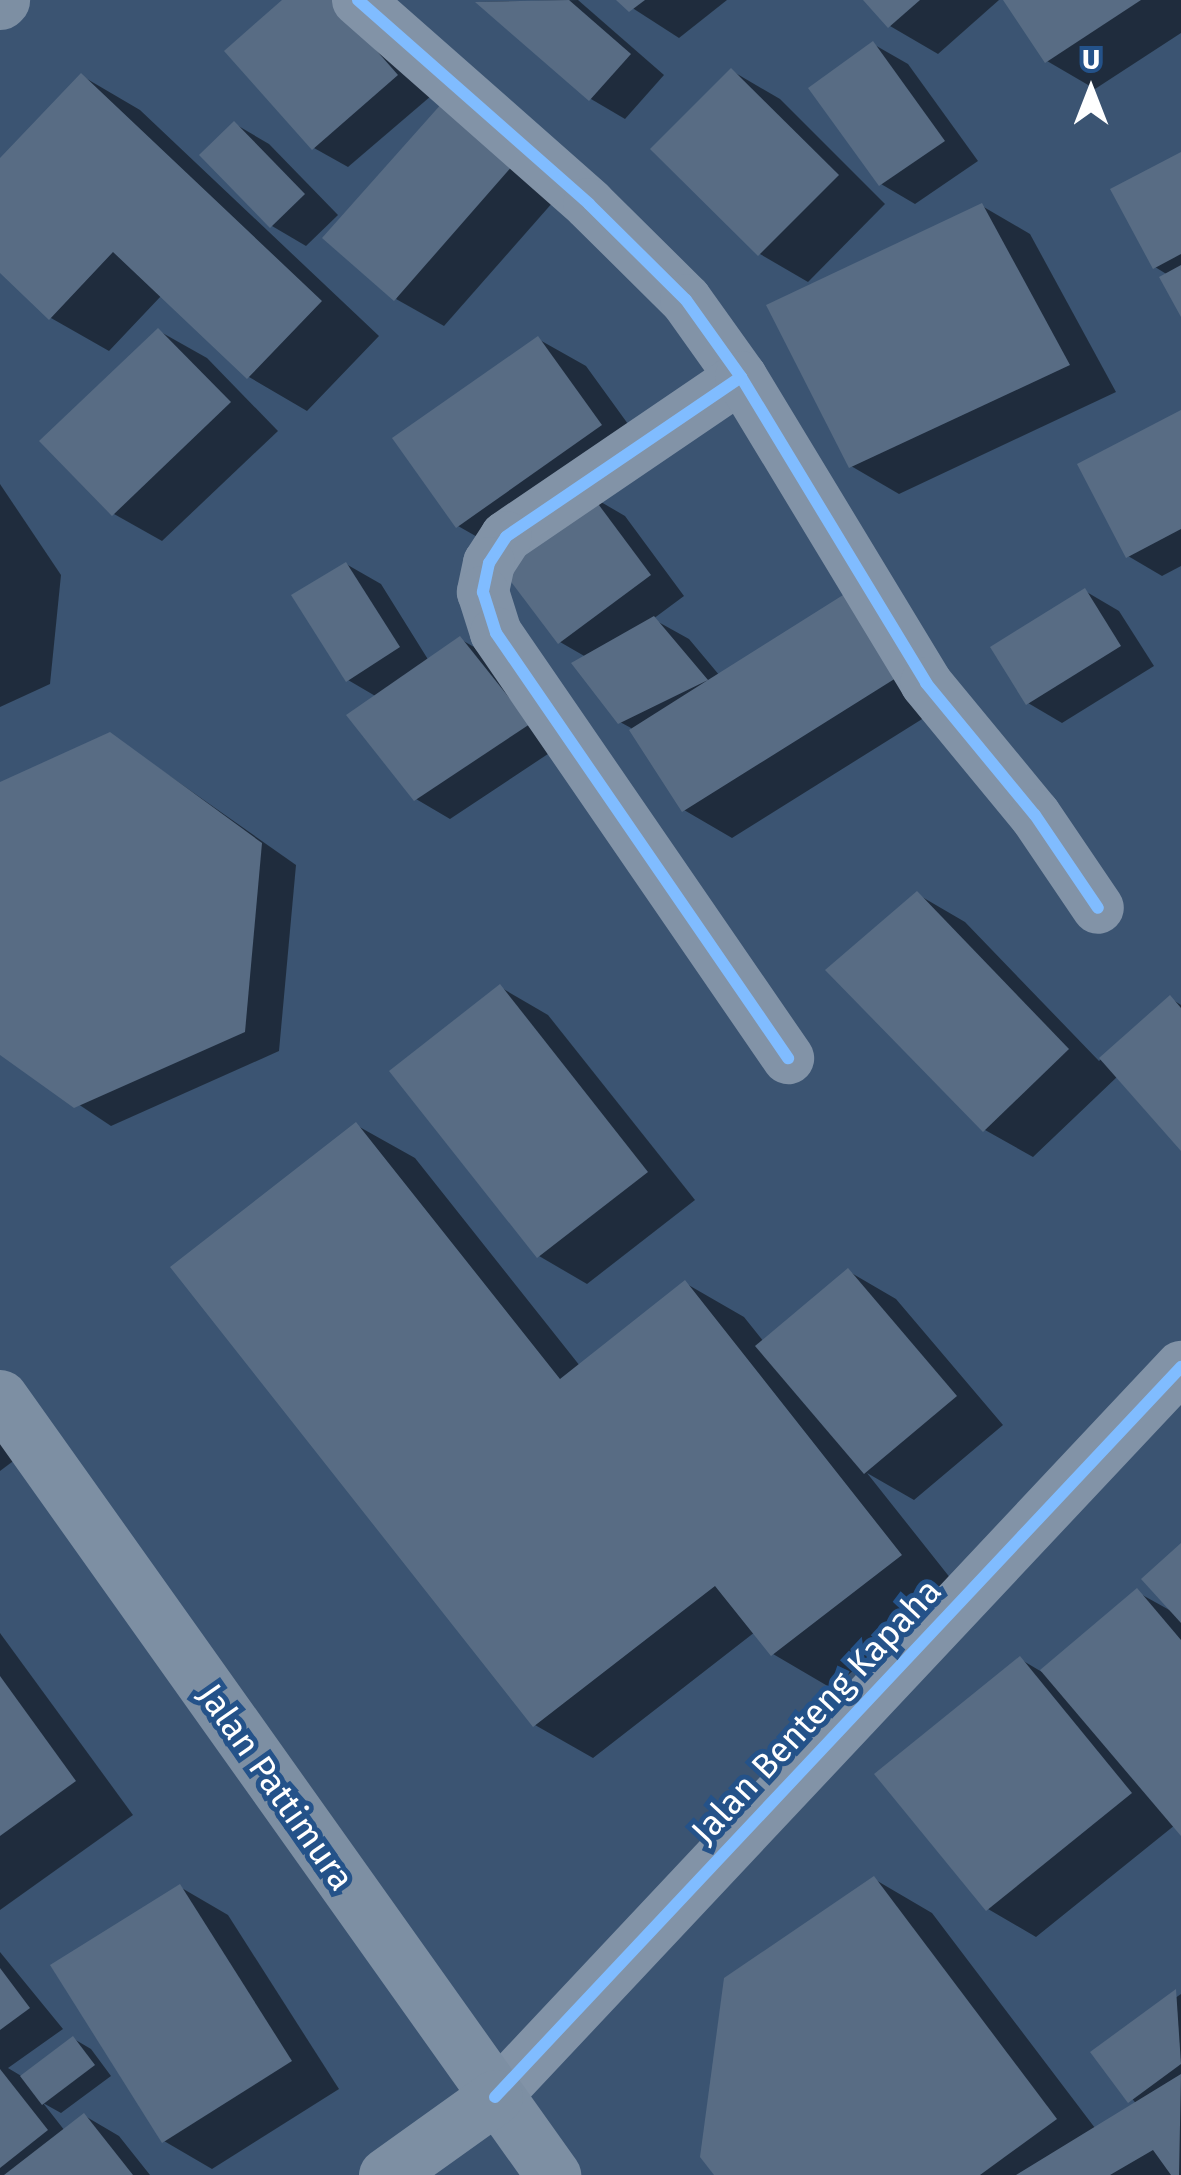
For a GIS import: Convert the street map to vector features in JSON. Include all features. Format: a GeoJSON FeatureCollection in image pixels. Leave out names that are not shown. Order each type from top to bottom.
{"type":"FeatureCollection","features":[{"type":"Feature","properties":{"kind":"main road","name":"Jalan Pattimura"},"geometry":{"type":"LineString","coordinates":[[7,1424],[554,2175]]}},
{"type":"Feature","properties":{"kind":"main road"},"geometry":{"type":"LineString","coordinates":[[386,2175],[495,2097]]}},
{"type":"Feature","properties":{"kind":"street"},"geometry":{"type":"LineString","coordinates":[[358,0],[589,204],[686,300],[741,378],[926,683],[1035,815],[1098,908]]}},
{"type":"Feature","properties":{"kind":"street"},"geometry":{"type":"LineString","coordinates":[[741,378],[506,537],[489,562],[483,592],[496,633],[788,1058]]}},
{"type":"Feature","properties":{"kind":"street","name":"Jalan Benteng Kapaha"},"geometry":{"type":"LineString","coordinates":[[495,2097],[1181,1367]]}},
{"type":"Feature","properties":{"kind":"building"},"geometry":{"type":"Polygon","coordinates":[[[282,0],[332,0],[398,75],[312,150],[224,51],[282,0]]]}},
{"type":"Feature","properties":{"kind":"building"},"geometry":{"type":"Polygon","coordinates":[[[569,0],[631,54],[589,101],[475,2],[569,0]]]}},
{"type":"Feature","properties":{"kind":"building"},"geometry":{"type":"Polygon","coordinates":[[[616,0],[645,0],[629,12],[616,0]]]}},
{"type":"Feature","properties":{"kind":"building"},"geometry":{"type":"Polygon","coordinates":[[[863,0],[920,0],[888,28],[863,0]]]}},
{"type":"Feature","properties":{"kind":"building"},"geometry":{"type":"Polygon","coordinates":[[[1003,0],[1141,0],[1045,63],[1003,0]]]}},
{"type":"Feature","properties":{"kind":"building"},"geometry":{"type":"Polygon","coordinates":[[[873,41],[945,141],[879,186],[808,88],[873,41]]]}},
{"type":"Feature","properties":{"kind":"building"},"geometry":{"type":"Polygon","coordinates":[[[731,68],[839,175],[758,256],[650,149],[731,68]]]}},
{"type":"Feature","properties":{"kind":"building"},"geometry":{"type":"Polygon","coordinates":[[[81,73],[322,301],[247,379],[113,252],[49,320],[0,273],[0,158],[81,73]]]}},
{"type":"Feature","properties":{"kind":"building"},"geometry":{"type":"Polygon","coordinates":[[[443,102],[514,164],[394,301],[322,238],[443,102]]]}},
{"type":"Feature","properties":{"kind":"building"},"geometry":{"type":"Polygon","coordinates":[[[234,121],[305,194],[270,228],[199,155],[234,121]]]}},
{"type":"Feature","properties":{"kind":"building"},"geometry":{"type":"Polygon","coordinates":[[[1181,152],[1181,254],[1153,269],[1110,189],[1181,152]]]}},
{"type":"Feature","properties":{"kind":"building"},"geometry":{"type":"Polygon","coordinates":[[[982,203],[1070,365],[849,468],[766,305],[982,203]]]}},
{"type":"Feature","properties":{"kind":"building"},"geometry":{"type":"Polygon","coordinates":[[[1181,265],[1181,317],[1159,277],[1181,265]]]}},
{"type":"Feature","properties":{"kind":"building"},"geometry":{"type":"Polygon","coordinates":[[[158,328],[231,402],[112,516],[39,441],[158,328]]]}},
{"type":"Feature","properties":{"kind":"building"},"geometry":{"type":"Polygon","coordinates":[[[538,336],[602,425],[456,528],[392,438],[538,336]]]}},
{"type":"Feature","properties":{"kind":"building"},"geometry":{"type":"Polygon","coordinates":[[[1181,410],[1181,529],[1126,558],[1077,464],[1181,410]]]}},
{"type":"Feature","properties":{"kind":"building"},"geometry":{"type":"Polygon","coordinates":[[[590,493],[651,575],[558,644],[496,562],[590,493]]]}},
{"type":"Feature","properties":{"kind":"building"},"geometry":{"type":"Polygon","coordinates":[[[346,562],[400,647],[346,682],[291,595],[346,562]]]}},
{"type":"Feature","properties":{"kind":"building"},"geometry":{"type":"Polygon","coordinates":[[[1085,588],[1121,646],[1026,705],[990,647],[1085,588]]]}},
{"type":"Feature","properties":{"kind":"building"},"geometry":{"type":"Polygon","coordinates":[[[851,590],[904,673],[682,812],[629,730],[851,590]]]}},
{"type":"Feature","properties":{"kind":"building"},"geometry":{"type":"Polygon","coordinates":[[[654,616],[708,680],[618,724],[571,663],[654,616]]]}},
{"type":"Feature","properties":{"kind":"building"},"geometry":{"type":"Polygon","coordinates":[[[460,636],[530,724],[414,801],[346,715],[460,636]]]}},
{"type":"Feature","properties":{"kind":"building"},"geometry":{"type":"Polygon","coordinates":[[[110,732],[262,843],[245,1032],[74,1108],[0,1055],[0,782],[110,732]]]}},
{"type":"Feature","properties":{"kind":"building"},"geometry":{"type":"Polygon","coordinates":[[[917,891],[1069,1049],[983,1132],[825,970],[917,891]]]}},
{"type":"Feature","properties":{"kind":"building"},"geometry":{"type":"Polygon","coordinates":[[[500,984],[648,1172],[537,1258],[389,1071],[500,984]]]}},
{"type":"Feature","properties":{"kind":"building"},"geometry":{"type":"Polygon","coordinates":[[[1170,995],[1181,1008],[1181,1151],[1099,1058],[1170,995]]]}},
{"type":"Feature","properties":{"kind":"building"},"geometry":{"type":"Polygon","coordinates":[[[356,1122],[560,1379],[685,1280],[902,1555],[771,1656],[715,1586],[533,1727],[170,1267],[356,1122]]]}},
{"type":"Feature","properties":{"kind":"building"},"geometry":{"type":"Polygon","coordinates":[[[848,1268],[957,1396],[864,1474],[755,1346],[848,1268]]]}},
{"type":"Feature","properties":{"kind":"building"},"geometry":{"type":"Polygon","coordinates":[[[1181,1543],[1181,1623],[1141,1579],[1181,1543]]]}},
{"type":"Feature","properties":{"kind":"building"},"geometry":{"type":"Polygon","coordinates":[[[1137,1588],[1181,1640],[1181,1836],[1040,1670],[1137,1588]]]}},
{"type":"Feature","properties":{"kind":"building"},"geometry":{"type":"Polygon","coordinates":[[[1020,1656],[1132,1793],[986,1911],[874,1774],[1020,1656]]]}},
{"type":"Feature","properties":{"kind":"building"},"geometry":{"type":"Polygon","coordinates":[[[0,1676],[76,1781],[0,1836],[0,1676]]]}},
{"type":"Feature","properties":{"kind":"building"},"geometry":{"type":"Polygon","coordinates":[[[874,1876],[1057,2119],[980,2175],[714,2175],[700,2157],[724,1978],[874,1876]]]}},
{"type":"Feature","properties":{"kind":"building"},"geometry":{"type":"Polygon","coordinates":[[[180,1884],[292,2061],[162,2143],[50,1965],[180,1884]]]}},
{"type":"Feature","properties":{"kind":"building"},"geometry":{"type":"Polygon","coordinates":[[[0,1968],[30,2008],[0,2030],[0,1968]]]}},
{"type":"Feature","properties":{"kind":"building"},"geometry":{"type":"Polygon","coordinates":[[[1176,1989],[1181,2064],[1128,2103],[1090,2052],[1176,1989]]]}},
{"type":"Feature","properties":{"kind":"building"},"geometry":{"type":"Polygon","coordinates":[[[73,2036],[95,2065],[42,2105],[20,2076],[73,2036]]]}},
{"type":"Feature","properties":{"kind":"building"},"geometry":{"type":"Polygon","coordinates":[[[0,2069],[48,2130],[0,2168],[0,2069]]]}},
{"type":"Feature","properties":{"kind":"building"},"geometry":{"type":"Polygon","coordinates":[[[1181,2074],[1179,2175],[1171,2175],[1153,2150],[1110,2175],[1016,2175],[1181,2074]]]}},
{"type":"Feature","properties":{"kind":"building"},"geometry":{"type":"Polygon","coordinates":[[[84,2113],[133,2175],[4,2175],[84,2113]]]}},
{"type":"Feature","properties":{"kind":"cycle path"},"geometry":{"type":"LineString","coordinates":[[358,0],[589,204],[686,300],[741,377],[506,537],[489,563],[483,592],[496,633],[788,1058]]}},
{"type":"Feature","properties":{"kind":"cycle path"},"geometry":{"type":"LineString","coordinates":[[741,377],[926,683],[1035,815],[1098,908]]}},
{"type":"Feature","properties":{"kind":"cycle path"},"geometry":{"type":"LineString","coordinates":[[495,2097],[1181,1367]]}}]}
